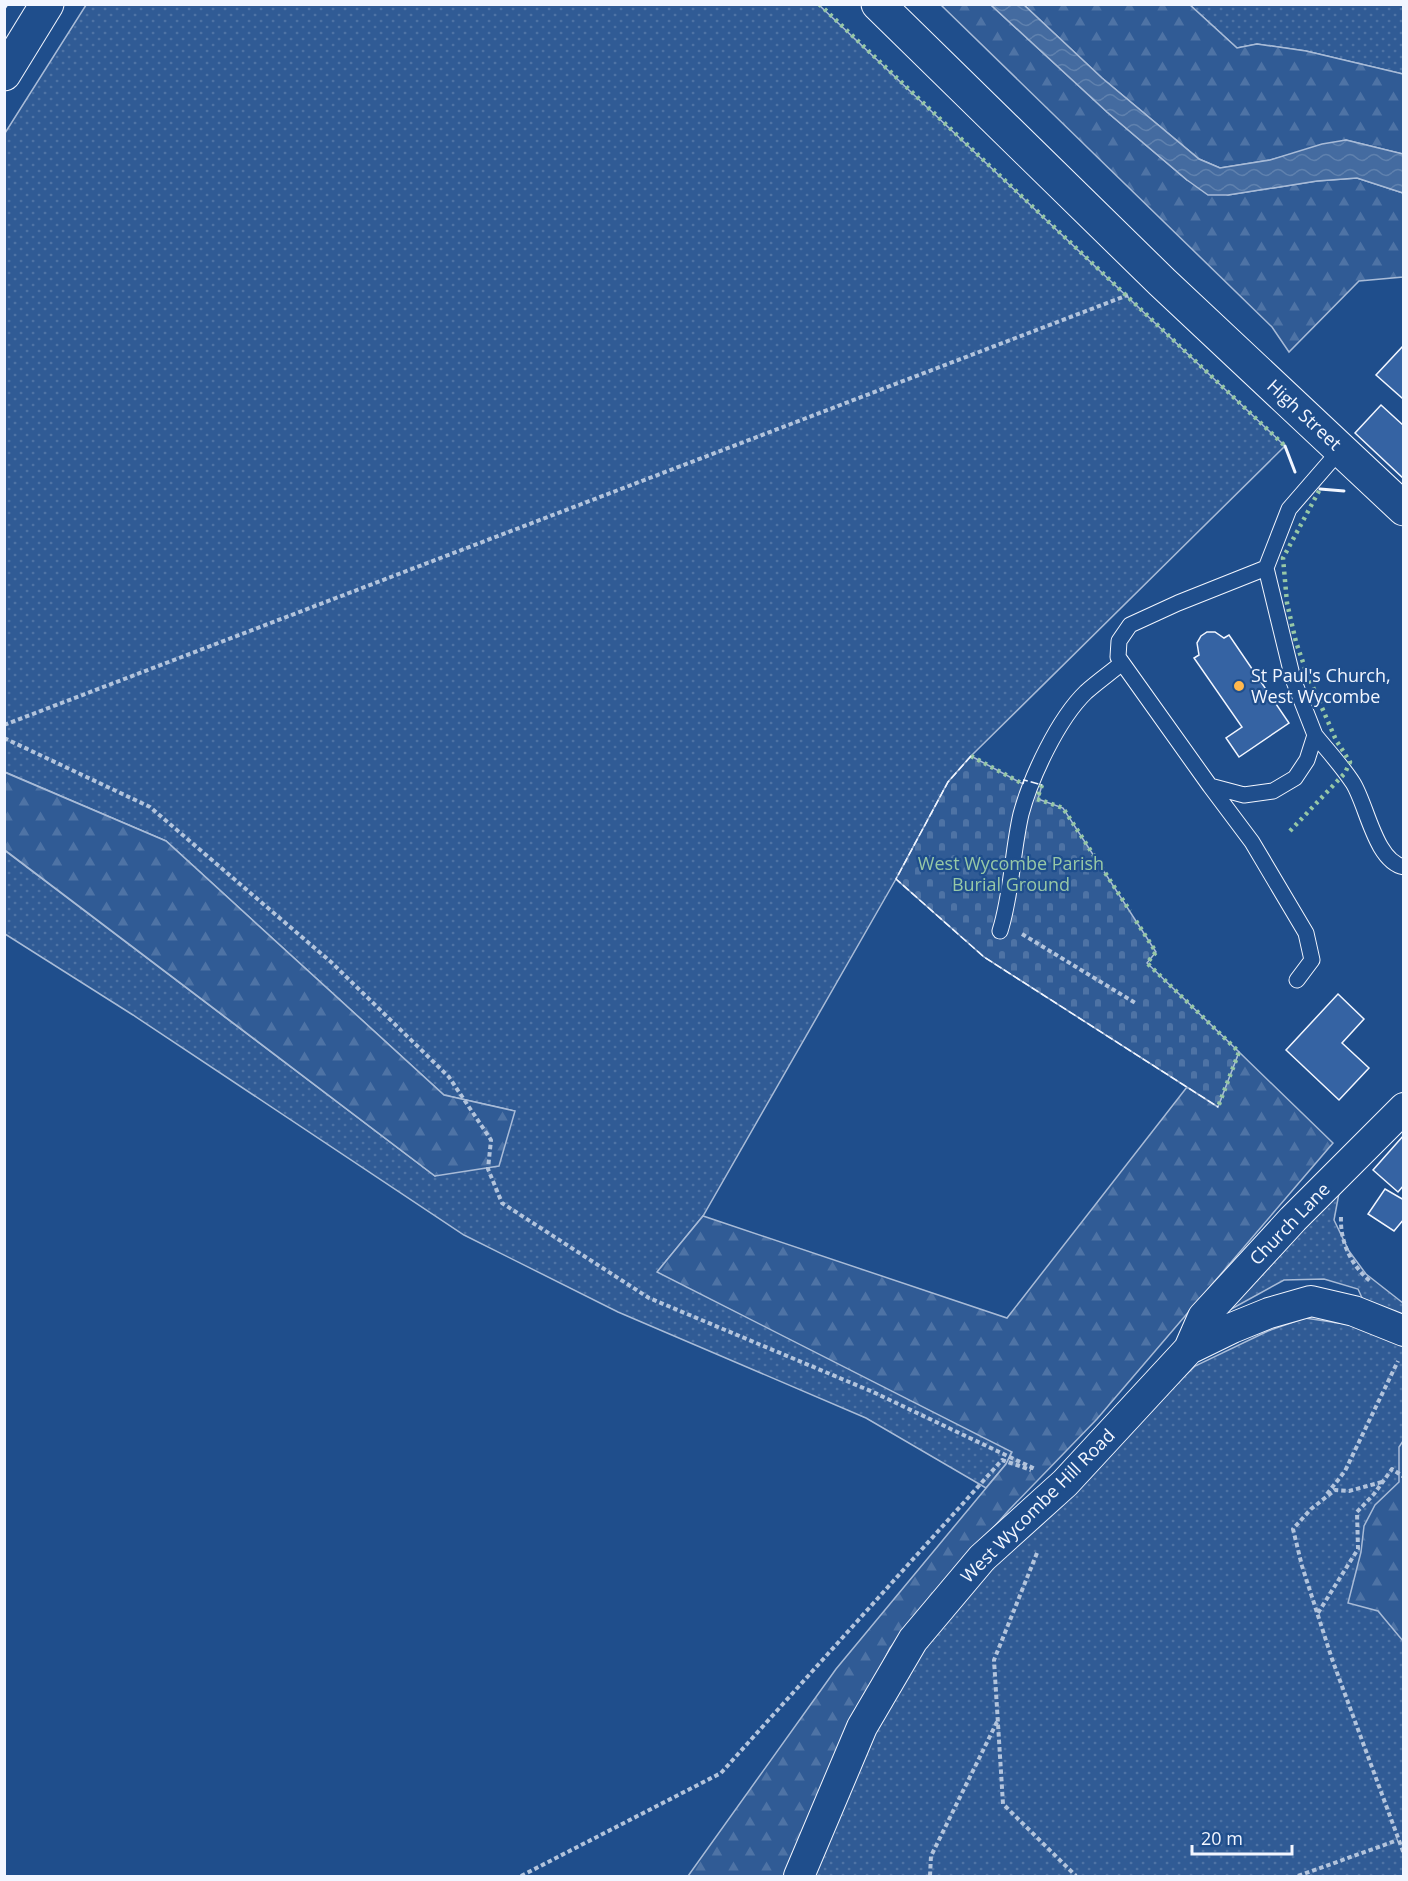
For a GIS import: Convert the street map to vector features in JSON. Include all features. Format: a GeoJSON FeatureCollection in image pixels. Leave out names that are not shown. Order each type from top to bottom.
{"type":"FeatureCollection","features":[{"type":"Feature","properties":{"kind":"main road"},"geometry":{"type":"LineString","coordinates":[[4,74],[47,4]]}},
{"type":"Feature","properties":{"kind":"main road","name":"High Street"},"geometry":{"type":"LineString","coordinates":[[878,4],[1162,282],[1404,509]]}},
{"type":"Feature","properties":{"kind":"street","name":"Church Lane"},"geometry":{"type":"LineString","coordinates":[[1190,1349],[1203,1317],[1293,1219],[1404,1108]]}},
{"type":"Feature","properties":{"kind":"street","name":"West Wycombe Hill Road"},"geometry":{"type":"LineString","coordinates":[[799,1876],[862,1727],[913,1640],[981,1558],[1065,1483],[1190,1349],[1269,1313],[1311,1301],[1354,1311],[1402,1343]]}},
{"type":"Feature","properties":{"kind":"lane"},"geometry":{"type":"LineString","coordinates":[[1341,449],[1289,509],[1266,568],[1293,679],[1315,735],[1353,783],[1381,850],[1397,866],[1404,867]]}},
{"type":"Feature","properties":{"kind":"lane"},"geometry":{"type":"LineString","coordinates":[[1266,568],[1130,625],[1119,641],[1118,657],[1252,842],[1306,933],[1312,960],[1297,980]]}},
{"type":"Feature","properties":{"kind":"lane"},"geometry":{"type":"LineString","coordinates":[[1001,927],[1007,906],[1022,812],[1036,772],[1057,730],[1085,693],[1122,663]]}},
{"type":"Feature","properties":{"kind":"lane"},"geometry":{"type":"LineString","coordinates":[[1210,786],[1244,795],[1273,791],[1295,778],[1307,760],[1315,735]]}},
{"type":"Feature","properties":{"kind":"path"},"geometry":{"type":"LineString","coordinates":[[4,725],[1162,282]]}},
{"type":"Feature","properties":{"kind":"path"},"geometry":{"type":"LineString","coordinates":[[4,738],[150,807],[331,962],[449,1077],[492,1140],[488,1169],[502,1203],[649,1298],[873,1392],[1065,1483]]}},
{"type":"Feature","properties":{"kind":"path"},"geometry":{"type":"LineString","coordinates":[[1001,927],[1137,1004]]}},
{"type":"Feature","properties":{"kind":"path"},"geometry":{"type":"LineString","coordinates":[[1343,1209],[1341,1220],[1346,1250],[1360,1273],[1374,1285]]}},
{"type":"Feature","properties":{"kind":"path"},"geometry":{"type":"LineString","coordinates":[[1327,1495],[1345,1471],[1373,1417],[1402,1343]]}},
{"type":"Feature","properties":{"kind":"path"},"geometry":{"type":"LineString","coordinates":[[521,1876],[721,1773],[1002,1460],[1065,1483]]}},
{"type":"Feature","properties":{"kind":"path"},"geometry":{"type":"LineString","coordinates":[[1317,1614],[1358,1549],[1357,1512],[1392,1469],[1404,1477]]}},
{"type":"Feature","properties":{"kind":"path"},"geometry":{"type":"LineString","coordinates":[[1382,1482],[1349,1491],[1335,1490],[1293,1529],[1317,1614],[1404,1854]]}},
{"type":"Feature","properties":{"kind":"path"},"geometry":{"type":"LineString","coordinates":[[1038,1550],[994,1660],[1003,1804],[1076,1876]]}},
{"type":"Feature","properties":{"kind":"path"},"geometry":{"type":"LineString","coordinates":[[930,1876],[931,1856],[998,1720]]}},
{"type":"Feature","properties":{"kind":"path"},"geometry":{"type":"LineString","coordinates":[[1298,1876],[1398,1839]]}},
{"type":"Feature","properties":{"kind":"green space"},"geometry":{"type":"Polygon","coordinates":[[[86,5],[819,5],[1285,446],[971,756],[948,782],[896,879],[703,1216],[658,1271],[1012,1451],[1006,1464],[986,1488],[866,1418],[618,1312],[464,1235],[133,1015],[5,934],[4,850],[435,1176],[514,1111],[444,1095],[166,841],[5,772],[5,133],[86,5]]]}},
{"type":"Feature","properties":{"kind":"green space"},"geometry":{"type":"Polygon","coordinates":[[[941,5],[991,5],[1107,112],[1187,180],[1228,195],[1317,181],[1357,178],[1403,193],[1403,277],[1359,281],[1289,352],[1272,327],[941,5]]]}},
{"type":"Feature","properties":{"kind":"green space"},"geometry":{"type":"Polygon","coordinates":[[[1024,5],[1190,5],[1237,48],[1257,44],[1306,51],[1403,74],[1403,154],[1346,140],[1270,160],[1220,168],[1199,159],[1102,78],[1024,5]]]}},
{"type":"Feature","properties":{"kind":"green space"},"geometry":{"type":"Polygon","coordinates":[[[1190,5],[1403,5],[1403,74],[1306,51],[1257,44],[1237,48],[1190,5]]]}},
{"type":"Feature","properties":{"kind":"green space","name":"West Wycombe Parish Burial Ground"},"geometry":{"type":"Polygon","coordinates":[[[971,756],[1023,784],[1024,780],[1042,785],[1038,799],[1063,808],[1156,952],[1147,963],[1239,1052],[1218,1107],[984,957],[896,879],[948,782],[971,756]]]}},
{"type":"Feature","properties":{"kind":"green space"},"geometry":{"type":"Polygon","coordinates":[[[4,772],[166,841],[444,1095],[515,1111],[499,1166],[435,1176],[5,850],[4,772]]]}},
{"type":"Feature","properties":{"kind":"green space"},"geometry":{"type":"Polygon","coordinates":[[[1239,1052],[1333,1143],[1097,1419],[1009,1510],[890,1648],[844,1741],[797,1876],[688,1876],[836,1669],[1006,1464],[1012,1452],[657,1272],[703,1216],[1007,1318],[1187,1087],[1218,1106],[1239,1052]]]}},
{"type":"Feature","properties":{"kind":"green space"},"geometry":{"type":"Polygon","coordinates":[[[1342,1177],[1334,1220],[1349,1251],[1366,1274],[1403,1303],[1403,1316],[1363,1300],[1358,1289],[1324,1279],[1284,1280],[1224,1313],[1342,1177]]]}},
{"type":"Feature","properties":{"kind":"green space"},"geometry":{"type":"Polygon","coordinates":[[[1305,1318],[1352,1325],[1403,1346],[1403,1876],[814,1876],[868,1740],[925,1646],[992,1568],[1195,1366],[1268,1331],[1305,1318]]]}},
{"type":"Feature","properties":{"kind":"green space"},"geometry":{"type":"Polygon","coordinates":[[[1403,1441],[1403,1641],[1378,1611],[1348,1603],[1361,1552],[1364,1526],[1375,1505],[1399,1482],[1399,1447],[1403,1441]]]}},
{"type":"Feature","properties":{"kind":"water"},"geometry":{"type":"Polygon","coordinates":[[[991,5],[1024,5],[1102,78],[1199,159],[1220,168],[1270,160],[1322,144],[1346,140],[1403,154],[1403,193],[1357,178],[1317,181],[1228,195],[1208,195],[1107,112],[991,5]]]}},
{"type":"Feature","properties":{"kind":"building"},"geometry":{"type":"Polygon","coordinates":[[[1404,345],[1404,396],[1402,398],[1376,375],[1404,345]]]}},
{"type":"Feature","properties":{"kind":"building"},"geometry":{"type":"Polygon","coordinates":[[[1381,405],[1404,426],[1404,479],[1355,433],[1381,405]]]}},
{"type":"Feature","properties":{"kind":"building","name":"St Paul's Church, West Wycombe"},"geometry":{"type":"Polygon","coordinates":[[[1207,632],[1215,632],[1224,638],[1229,635],[1289,723],[1239,757],[1226,738],[1242,727],[1194,658],[1199,655],[1197,643],[1207,632]]]}},
{"type":"Feature","properties":{"kind":"building"},"geometry":{"type":"Polygon","coordinates":[[[1338,994],[1364,1019],[1342,1043],[1369,1068],[1339,1100],[1286,1050],[1338,994]]]}},
{"type":"Feature","properties":{"kind":"building"},"geometry":{"type":"Polygon","coordinates":[[[1404,1135],[1404,1185],[1398,1192],[1373,1170],[1404,1135]]]}},
{"type":"Feature","properties":{"kind":"building"},"geometry":{"type":"Polygon","coordinates":[[[1385,1189],[1404,1200],[1404,1219],[1394,1231],[1368,1214],[1385,1189]]]}},
{"type":"Feature","properties":{"kind":"hedge"},"geometry":{"type":"LineString","coordinates":[[819,4],[1285,446]]}},
{"type":"Feature","properties":{"kind":"hedge"},"geometry":{"type":"LineString","coordinates":[[1290,831],[1345,773],[1350,762],[1336,740],[1306,671],[1296,642],[1287,603],[1283,558],[1320,489]]}},
{"type":"Feature","properties":{"kind":"hedge"},"geometry":{"type":"LineString","coordinates":[[971,756],[1023,784]]}},
{"type":"Feature","properties":{"kind":"hedge"},"geometry":{"type":"LineString","coordinates":[[1042,785],[1037,799],[1063,808],[1130,911]]}},
{"type":"Feature","properties":{"kind":"hedge"},"geometry":{"type":"LineString","coordinates":[[1136,921],[1156,952],[1147,963],[1239,1052],[1218,1107]]}},
{"type":"Feature","properties":{"kind":"fence"},"geometry":{"type":"LineString","coordinates":[[4,10],[8,4]]}},
{"type":"Feature","properties":{"kind":"fence"},"geometry":{"type":"LineString","coordinates":[[971,756],[948,782],[896,879],[984,957],[1218,1107]]}},
{"type":"Feature","properties":{"kind":"fence"},"geometry":{"type":"LineString","coordinates":[[1023,784],[1024,780],[1042,785]]}},
{"type":"Feature","properties":{"kind":"wall"},"geometry":{"type":"LineString","coordinates":[[1285,446],[1295,472]]}},
{"type":"Feature","properties":{"kind":"wall"},"geometry":{"type":"LineString","coordinates":[[1320,489],[1344,491]]}},
{"type":"Feature","properties":{"kind":"place","name":"St Paul's Church, West Wycombe"},"geometry":{"type":"Point","coordinates":[1239,686]}}]}
